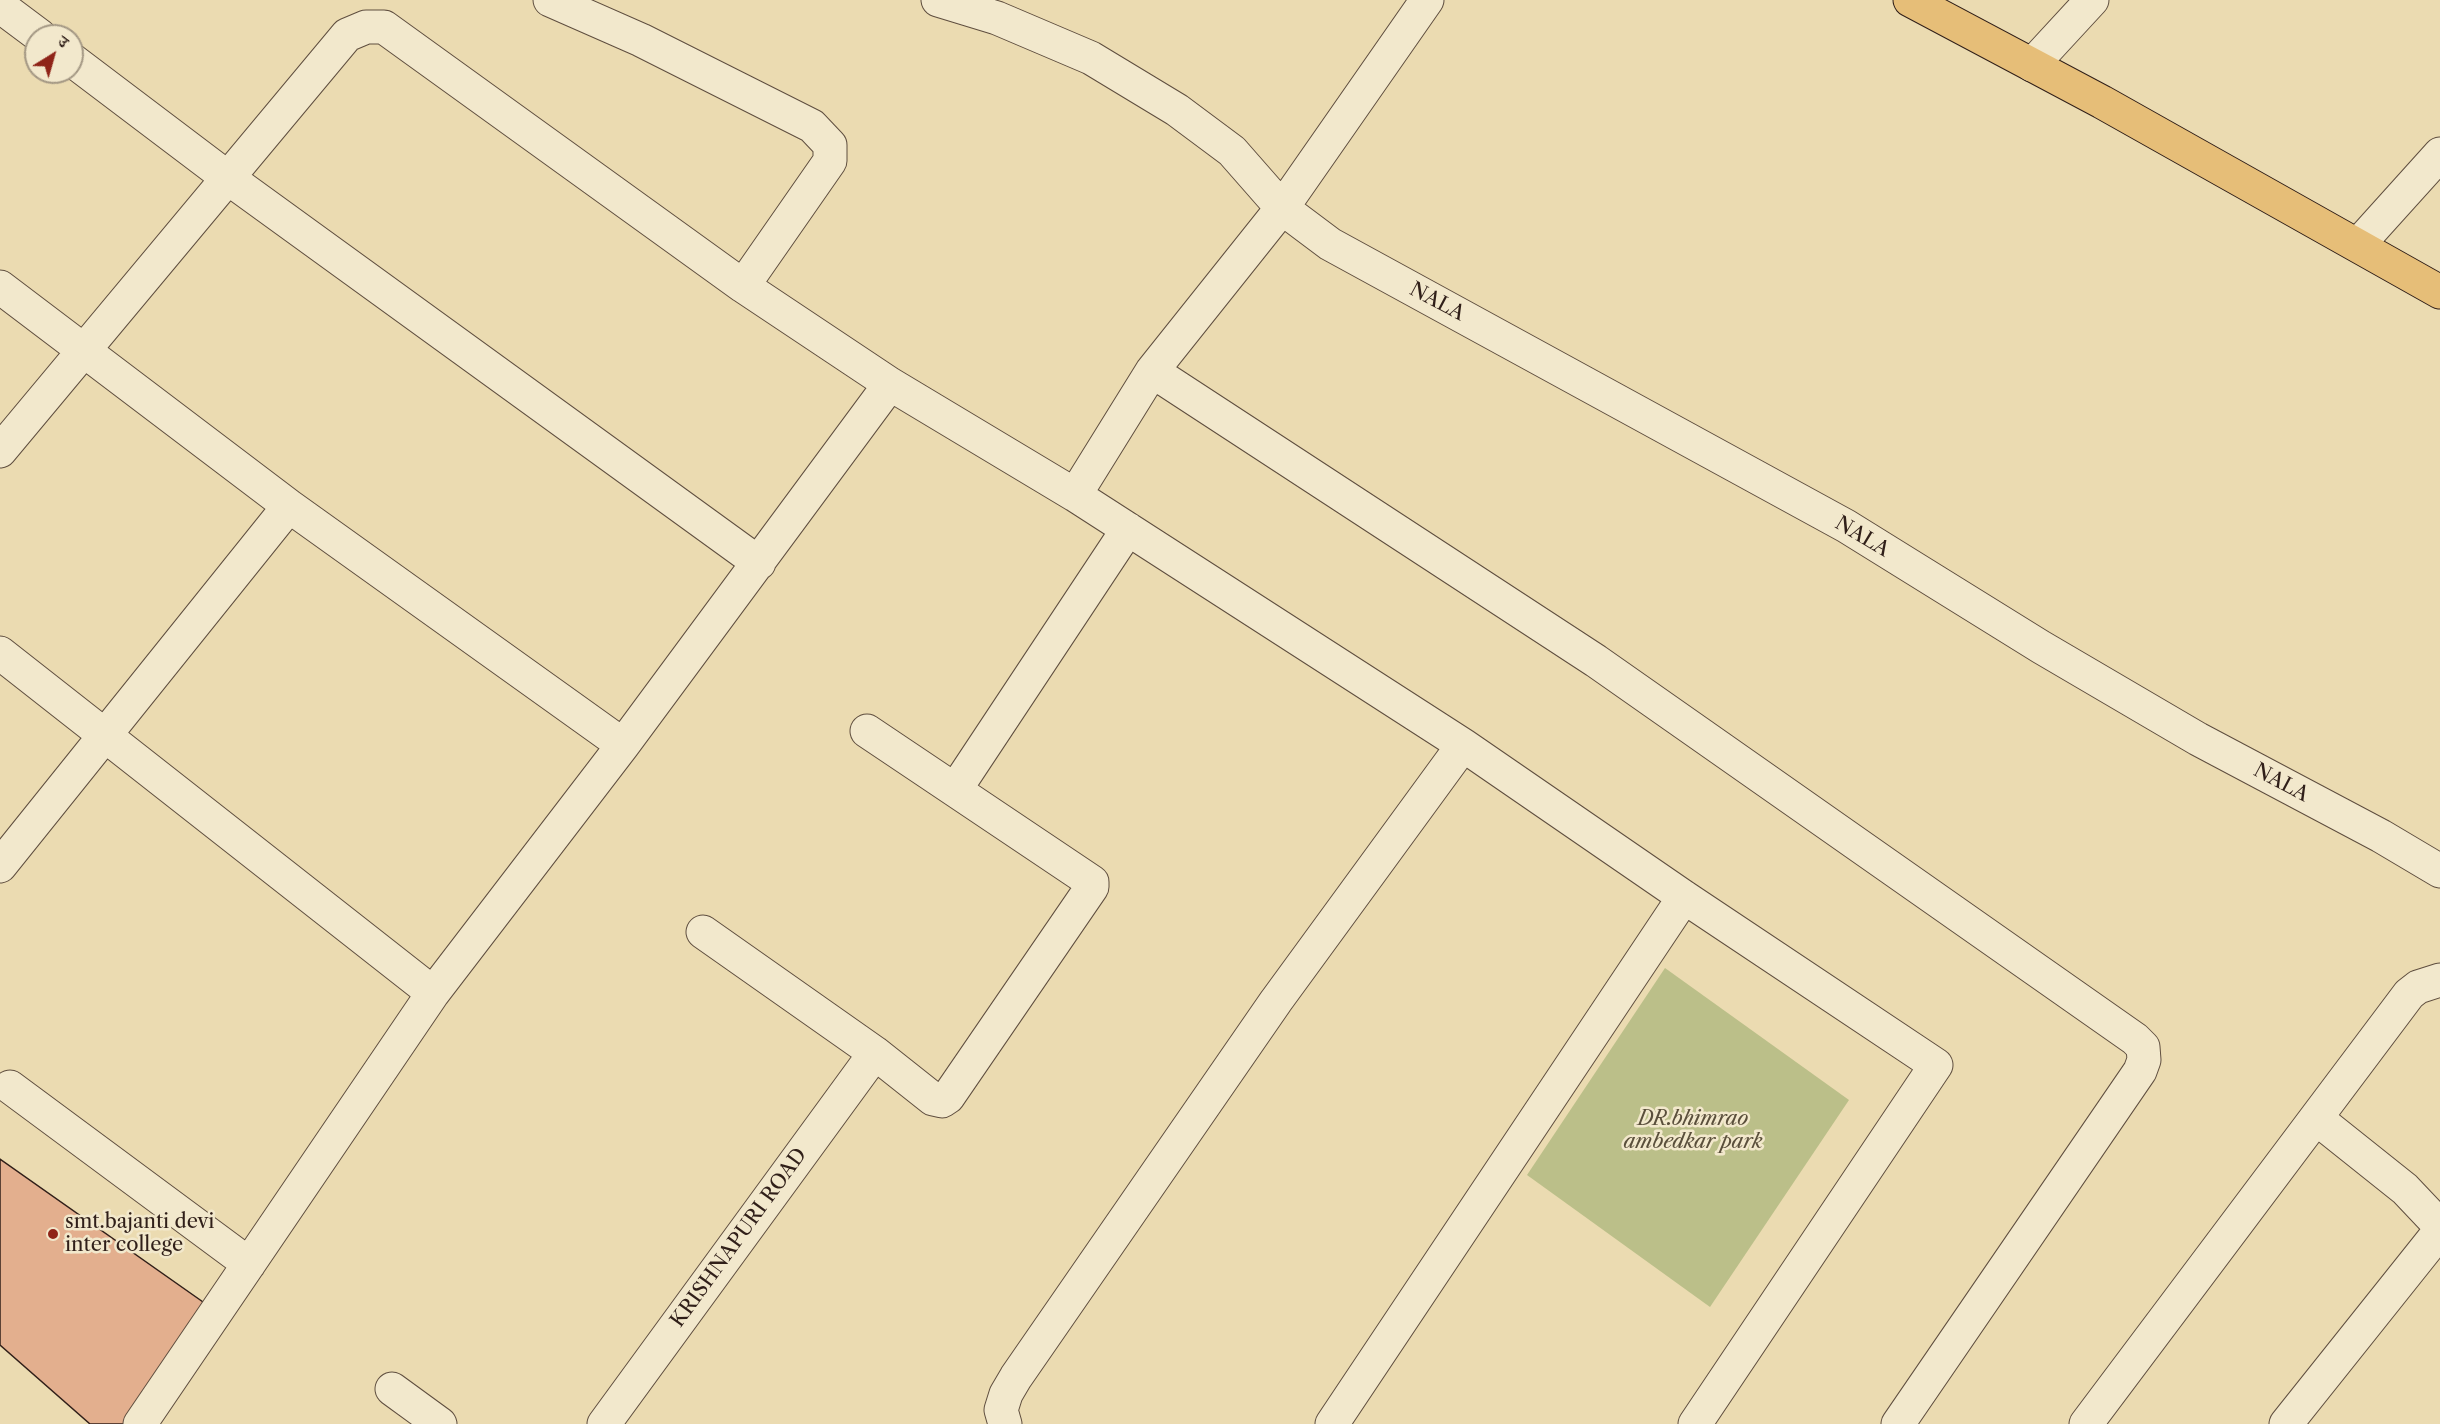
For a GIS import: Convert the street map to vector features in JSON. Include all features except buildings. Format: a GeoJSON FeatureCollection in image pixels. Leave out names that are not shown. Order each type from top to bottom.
{"type":"FeatureCollection","features":[{"type":"Feature","properties":{"kind":"main road"},"geometry":{"type":"LineString","coordinates":[[1910,0],[2032,65],[2440,292]]}},
{"type":"Feature","properties":{"kind":"street"},"geometry":{"type":"LineString","coordinates":[[550,0],[641,40],[812,126],[830,145],[830,161],[743,286]]}},
{"type":"Feature","properties":{"kind":"street","name":"NALA"},"geometry":{"type":"LineString","coordinates":[[938,0],[997,18],[1091,58],[1167,104],[1232,151],[1282,208],[1330,244],[1846,526],[2041,647],[2198,739],[2381,836],[2440,871]]}},
{"type":"Feature","properties":{"kind":"street"},"geometry":{"type":"LineString","coordinates":[[1075,495],[1152,371],[1282,208],[1427,0]]}},
{"type":"Feature","properties":{"kind":"street"},"geometry":{"type":"LineString","coordinates":[[2032,65],[2092,0]]}},
{"type":"Feature","properties":{"kind":"street"},"geometry":{"type":"LineString","coordinates":[[0,6],[24,24]]}},
{"type":"Feature","properties":{"kind":"street"},"geometry":{"type":"LineString","coordinates":[[0,451],[347,35],[366,27],[384,27],[743,286],[890,384],[1075,495],[1463,745],[1684,897],[1936,1065],[1695,1424]]}},
{"type":"Feature","properties":{"kind":"street"},"geometry":{"type":"LineString","coordinates":[[84,69],[228,178],[759,563]]}},
{"type":"Feature","properties":{"kind":"street"},"geometry":{"type":"LineString","coordinates":[[2358,245],[2440,154]]}},
{"type":"Feature","properties":{"kind":"street"},"geometry":{"type":"LineString","coordinates":[[0,287],[289,506],[623,745]]}},
{"type":"Feature","properties":{"kind":"street"},"geometry":{"type":"LineString","coordinates":[[1152,371],[1596,661],[2116,1025],[2143,1047],[2144,1060],[2140,1071],[1898,1424]]}},
{"type":"Feature","properties":{"kind":"street"},"geometry":{"type":"LineString","coordinates":[[140,1424],[433,993],[623,745],[890,384]]}},
{"type":"Feature","properties":{"kind":"street"},"geometry":{"type":"LineString","coordinates":[[0,866],[289,506]]}},
{"type":"Feature","properties":{"kind":"street"},"geometry":{"type":"LineString","coordinates":[[955,790],[1128,529]]}},
{"type":"Feature","properties":{"kind":"street"},"geometry":{"type":"LineString","coordinates":[[0,653],[433,993]]}},
{"type":"Feature","properties":{"kind":"street"},"geometry":{"type":"LineString","coordinates":[[703,933],[875,1053],[933,1099],[942,1101],[948,1097],[1092,888],[1092,882],[867,731]]}},
{"type":"Feature","properties":{"kind":"street"},"geometry":{"type":"LineString","coordinates":[[1005,1424],[1001,1410],[1006,1394],[1016,1377],[1276,1001],[1463,745]]}},
{"type":"Feature","properties":{"kind":"street"},"geometry":{"type":"LineString","coordinates":[[1332,1424],[1684,897]]}},
{"type":"Feature","properties":{"kind":"street"},"geometry":{"type":"LineString","coordinates":[[2086,1424],[2409,994],[2418,987],[2440,980]]}},
{"type":"Feature","properties":{"kind":"street","name":"KRISHNAPURI ROAD"},"geometry":{"type":"LineString","coordinates":[[604,1424],[875,1053]]}},
{"type":"Feature","properties":{"kind":"street"},"geometry":{"type":"LineString","coordinates":[[10,1086],[249,1264]]}},
{"type":"Feature","properties":{"kind":"street"},"geometry":{"type":"LineString","coordinates":[[2316,1118],[2405,1189],[2440,1226]]}},
{"type":"Feature","properties":{"kind":"street"},"geometry":{"type":"LineString","coordinates":[[2286,1424],[2440,1232]]}},
{"type":"Feature","properties":{"kind":"street"},"geometry":{"type":"LineString","coordinates":[[392,1389],[440,1424]]}},
{"type":"Feature","properties":{"kind":"green space","name":"DR.bhimrao ambedkar park"},"geometry":{"type":"Polygon","coordinates":[[[1665,968],[1849,1100],[1710,1307],[1527,1175],[1665,968]]]}},
{"type":"Feature","properties":{"kind":"place","name":"smt.bajanti devi inter college"},"geometry":{"type":"Point","coordinates":[53,1234]}}]}
